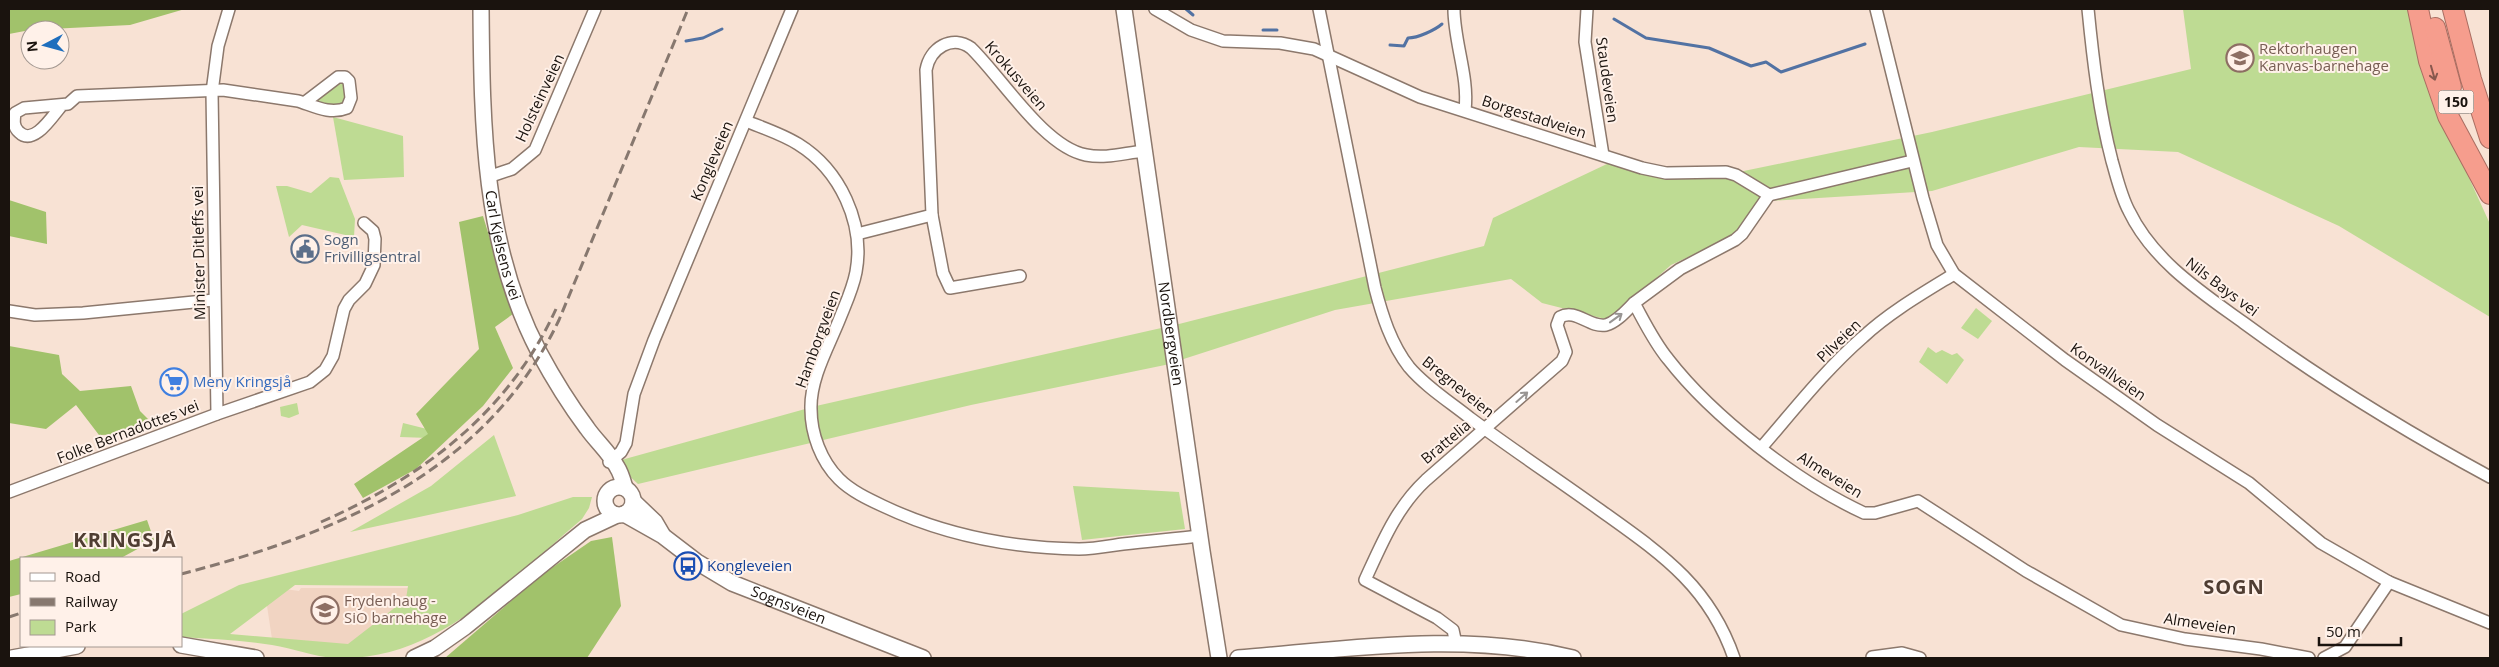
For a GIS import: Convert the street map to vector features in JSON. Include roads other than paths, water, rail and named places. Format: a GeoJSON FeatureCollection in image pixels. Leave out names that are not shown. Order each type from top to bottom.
{"type":"FeatureCollection","features":[{"type":"Feature","properties":{"kind":"highway"},"geometry":{"type":"LineString","coordinates":[[2418,9],[2429,61],[2448,116],[2490,192]]}},
{"type":"Feature","properties":{"kind":"highway","name":"150"},"geometry":{"type":"LineString","coordinates":[[2431,9],[2462,122],[2490,192]]}},
{"type":"Feature","properties":{"kind":"highway","name":"150"},"geometry":{"type":"LineString","coordinates":[[2454,9],[2471,79],[2490,138]]}},
{"type":"Feature","properties":{"kind":"highway"},"geometry":{"type":"LineString","coordinates":[[2467,9],[2490,99]]}},
{"type":"Feature","properties":{"kind":"main road","name":"Carl Kjelsens vei"},"geometry":{"type":"LineString","coordinates":[[482,9],[482,65],[488,177],[500,252],[529,333],[563,394],[610,459],[618,495]]}},
{"type":"Feature","properties":{"kind":"main road","name":"Nordbergveien"},"geometry":{"type":"LineString","coordinates":[[1124,9],[1219,658]]}},
{"type":"Feature","properties":{"kind":"main road"},"geometry":{"type":"LineString","coordinates":[[414,658],[434,648],[465,627],[585,530],[618,495],[631,509],[585,530]]}},
{"type":"Feature","properties":{"kind":"main road","name":"Sognsveien"},"geometry":{"type":"LineString","coordinates":[[663,536],[656,522],[618,495],[610,511],[620,514],[663,536],[703,566],[732,583],[923,658]]}},
{"type":"Feature","properties":{"kind":"main road"},"geometry":{"type":"LineString","coordinates":[[1238,658],[1358,646],[1456,644],[1523,649],[1573,658]]}},
{"type":"Feature","properties":{"kind":"main road"},"geometry":{"type":"LineString","coordinates":[[182,645],[256,658]]}},
{"type":"Feature","properties":{"kind":"main road"},"geometry":{"type":"LineString","coordinates":[[12,658],[72,647]]}},
{"type":"Feature","properties":{"kind":"street","name":"Minister Ditleffs vei"},"geometry":{"type":"LineString","coordinates":[[217,414],[212,92],[218,46],[229,9]]}},
{"type":"Feature","properties":{"kind":"street","name":"Holsteinveien"},"geometry":{"type":"LineString","coordinates":[[488,177],[512,169],[535,150],[595,9]]}},
{"type":"Feature","properties":{"kind":"street","name":"Kongleveien"},"geometry":{"type":"LineString","coordinates":[[610,459],[621,452],[626,443],[631,408],[642,371],[792,9]]}},
{"type":"Feature","properties":{"kind":"street","name":"Borgestadveien"},"geometry":{"type":"LineString","coordinates":[[1155,9],[1191,30],[1223,41],[1296,45],[1327,54],[1392,86],[1656,172],[1726,172],[1736,175],[1769,195]]}},
{"type":"Feature","properties":{"kind":"street","name":"Bregneveien"},"geometry":{"type":"LineString","coordinates":[[1319,9],[1362,232],[1387,327],[1403,358],[1419,377],[1485,429],[1668,559],[1707,603],[1728,640],[1734,658]]}},
{"type":"Feature","properties":{"kind":"street"},"geometry":{"type":"LineString","coordinates":[[1454,9],[1465,90],[1465,110]]}},
{"type":"Feature","properties":{"kind":"street","name":"Staudeveien"},"geometry":{"type":"LineString","coordinates":[[1587,9],[1585,42],[1603,155]]}},
{"type":"Feature","properties":{"kind":"street","name":"Konvallveien"},"geometry":{"type":"LineString","coordinates":[[1876,9],[1912,161],[1937,245],[1954,274],[2065,360],[2156,425],[2249,483],[2321,543],[2389,582],[2490,624]]}},
{"type":"Feature","properties":{"kind":"street","name":"Nils Bays vei"},"geometry":{"type":"LineString","coordinates":[[2088,9],[2098,98],[2120,191],[2129,212],[2171,267],[2190,284],[2355,400],[2490,477]]}},
{"type":"Feature","properties":{"kind":"street","name":"Krokusveien"},"geometry":{"type":"LineString","coordinates":[[1020,276],[950,288],[943,273],[932,215],[926,70],[933,53],[948,43],[958,42],[971,48],[1038,124],[1066,147],[1084,155],[1096,156],[1144,152]]}},
{"type":"Feature","properties":{"kind":"street"},"geometry":{"type":"LineString","coordinates":[[62,105],[68,104],[77,96],[212,92],[222,90],[304,103]]}},
{"type":"Feature","properties":{"kind":"street","name":"Hamborgveien"},"geometry":{"type":"LineString","coordinates":[[746,121],[797,143],[823,164],[845,196],[857,234],[858,259],[855,280],[819,369],[811,402],[815,438],[821,454],[840,480],[868,499],[920,522],[974,538],[1025,546],[1082,549],[1200,536]]}},
{"type":"Feature","properties":{"kind":"street"},"geometry":{"type":"LineString","coordinates":[[1634,304],[1680,269],[1735,240],[1742,234],[1769,195],[1912,161]]}},
{"type":"Feature","properties":{"kind":"street"},"geometry":{"type":"LineString","coordinates":[[857,234],[932,215]]}},
{"type":"Feature","properties":{"kind":"street","name":"Folke Bernadottes vei"},"geometry":{"type":"LineString","coordinates":[[9,492],[217,414],[310,382],[324,370],[333,356],[344,309],[364,284],[374,266],[375,239],[373,231],[364,223]]}},
{"type":"Feature","properties":{"kind":"street","name":"Pilveien"},"geometry":{"type":"LineString","coordinates":[[1761,448],[1823,377],[1863,337],[1911,300],[1954,274]]}},
{"type":"Feature","properties":{"kind":"street"},"geometry":{"type":"LineString","coordinates":[[9,311],[35,315],[83,313],[214,300]]}},
{"type":"Feature","properties":{"kind":"street","name":"Brattelia"},"geometry":{"type":"LineString","coordinates":[[1456,644],[1453,630],[1437,618],[1365,580],[1395,516],[1408,498],[1426,480],[1562,361],[1566,352],[1557,325],[1560,317],[1568,314],[1594,324],[1605,325],[1616,319],[1634,304]]}},
{"type":"Feature","properties":{"kind":"street","name":"Almeveien"},"geometry":{"type":"LineString","coordinates":[[1634,304],[1657,344],[1682,376],[1716,410],[1761,448],[1800,475],[1864,513],[1876,513],[1918,501],[2026,571],[2121,624],[2185,639],[2261,649],[2309,658]]}},
{"type":"Feature","properties":{"kind":"street"},"geometry":{"type":"LineString","coordinates":[[2324,658],[2345,647],[2389,582]]}},
{"type":"Feature","properties":{"kind":"street"},"geometry":{"type":"LineString","coordinates":[[1872,657],[1902,653],[1920,658]]}},
{"type":"Feature","properties":{"kind":"waterway"},"geometry":{"type":"LineString","coordinates":[[1186,9],[1193,15]]}},
{"type":"Feature","properties":{"kind":"waterway"},"geometry":{"type":"LineString","coordinates":[[1614,19],[1646,38],[1709,48],[1751,66],[1766,62],[1781,72],[1865,44]]}},
{"type":"Feature","properties":{"kind":"waterway"},"geometry":{"type":"LineString","coordinates":[[1390,45],[1404,46],[1408,38],[1417,37],[1442,24]]}},
{"type":"Feature","properties":{"kind":"waterway"},"geometry":{"type":"LineString","coordinates":[[686,41],[703,38],[722,29]]}},
{"type":"Feature","properties":{"kind":"waterway"},"geometry":{"type":"LineString","coordinates":[[1263,30],[1277,30]]}},
{"type":"Feature","properties":{"kind":"railway"},"geometry":{"type":"LineString","coordinates":[[182,574],[239,558],[295,539],[349,516],[401,489],[448,457],[491,419],[528,373],[559,320],[688,9]]}},
{"type":"Feature","properties":{"kind":"railway"},"geometry":{"type":"LineString","coordinates":[[321,522],[394,484],[428,462],[459,437],[488,410],[514,379],[537,346],[556,309]]}},
{"type":"Feature","properties":{"kind":"railway"},"geometry":{"type":"LineString","coordinates":[[9,617],[20,613]]}},
{"type":"Feature","properties":{"kind":"place","name":"Rektorhaugen Kanvas-barnehage"},"geometry":{"type":"Point","coordinates":[2240,58]}},
{"type":"Feature","properties":{"kind":"place","name":"Sogn Frivilligsentral"},"geometry":{"type":"Point","coordinates":[305,249]}},
{"type":"Feature","properties":{"kind":"place","name":"Meny Kringsjå"},"geometry":{"type":"Point","coordinates":[174,382]}},
{"type":"Feature","properties":{"kind":"place","name":"Kongleveien"},"geometry":{"type":"Point","coordinates":[688,566]}},
{"type":"Feature","properties":{"kind":"place","name":"Frydenhaug - SiO barnehage"},"geometry":{"type":"Point","coordinates":[325,610]}},
{"type":"Feature","properties":{"kind":"district","name":"KRINGSJÅ"},"geometry":{"type":"Point","coordinates":[125,540]}},
{"type":"Feature","properties":{"kind":"district","name":"SOGN"},"geometry":{"type":"Point","coordinates":[2234,587]}}]}
